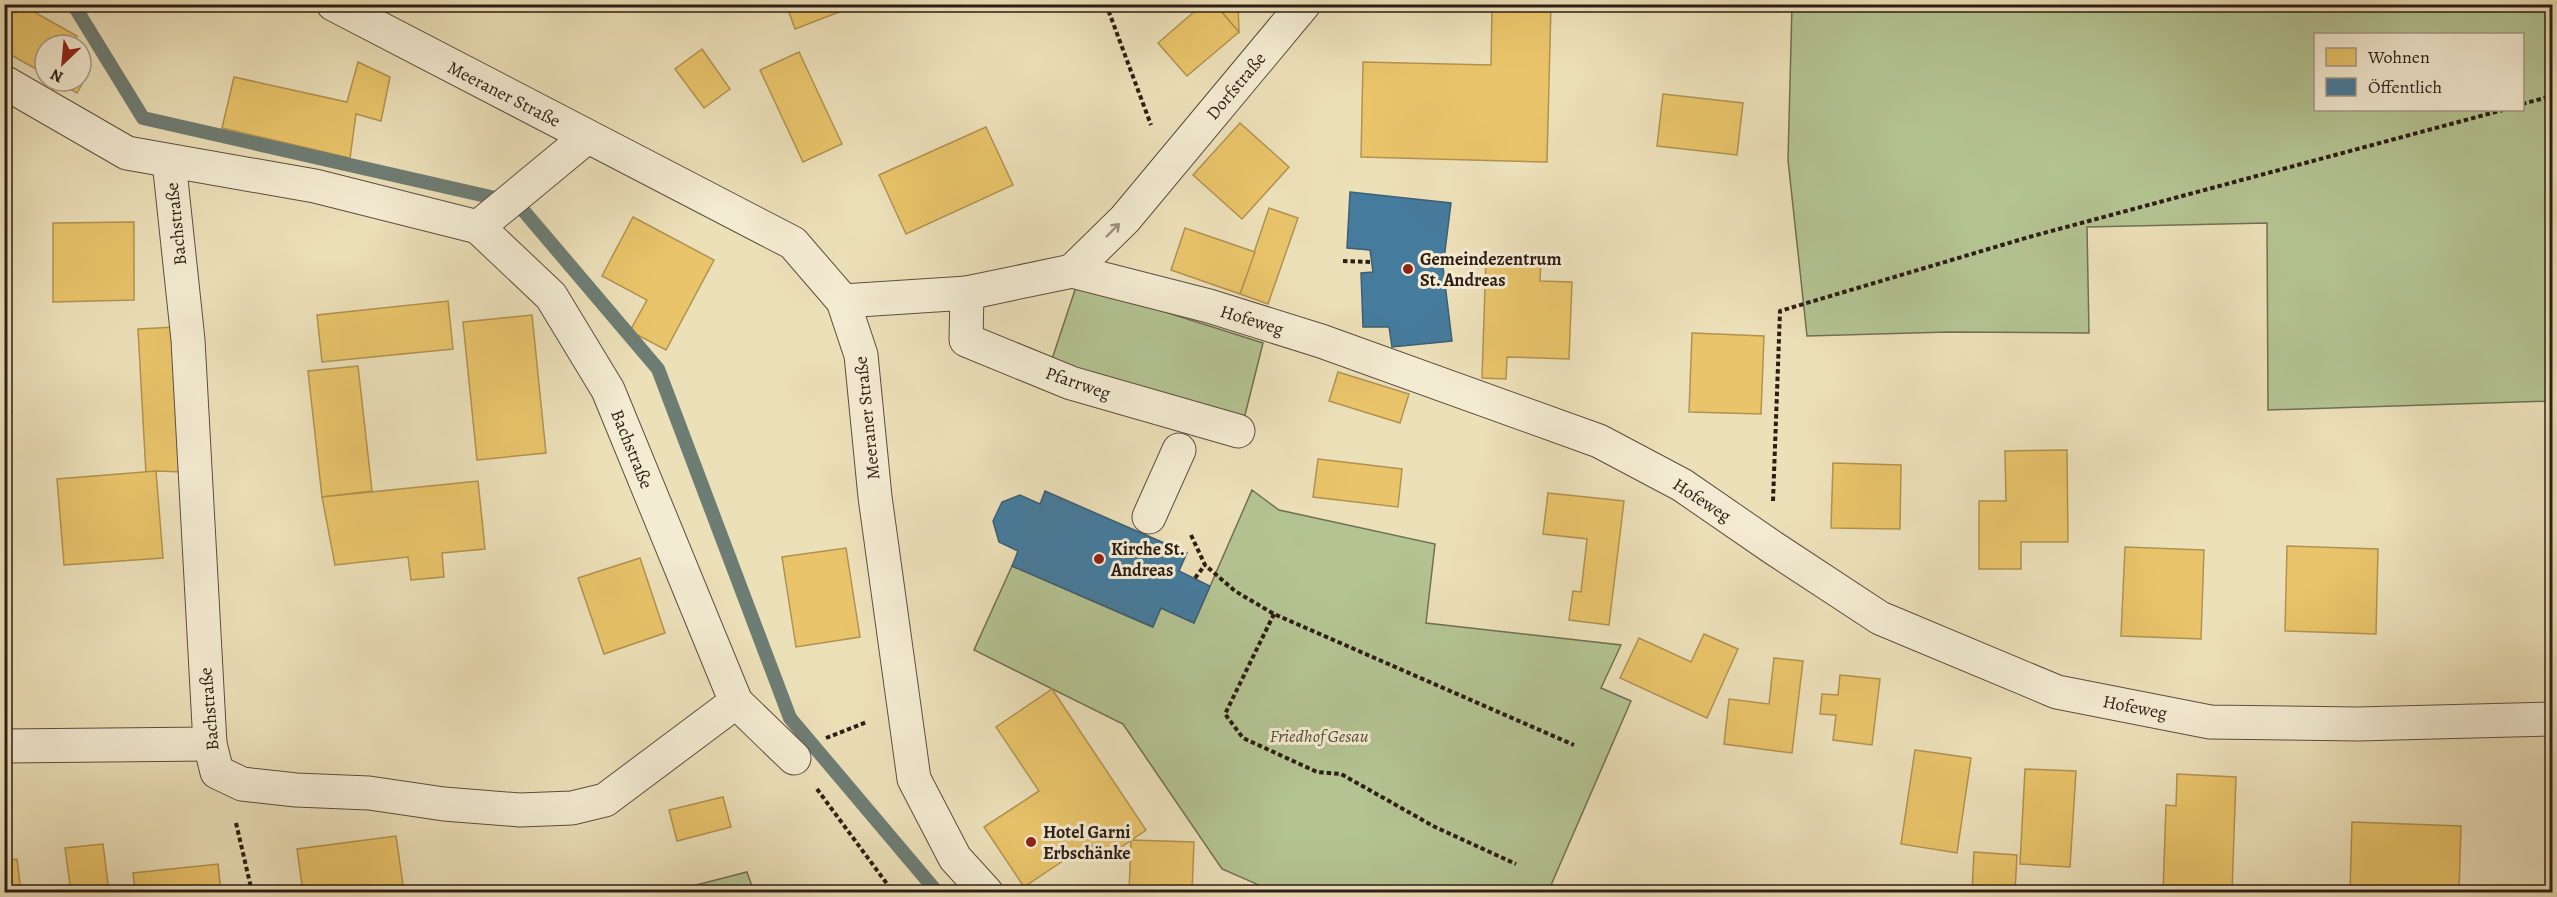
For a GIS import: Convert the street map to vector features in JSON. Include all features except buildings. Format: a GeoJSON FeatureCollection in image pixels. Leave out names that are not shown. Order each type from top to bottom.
{"type":"FeatureCollection","features":[{"type":"Feature","properties":{"kind":"street","name":"Meeraner Straße"},"geometry":{"type":"LineString","coordinates":[[333,4],[793,243],[843,301],[861,355],[875,497],[914,779],[955,858],[986,892]]}},
{"type":"Feature","properties":{"kind":"street","name":"Dorfstraße"},"geometry":{"type":"LineString","coordinates":[[1072,271],[1125,219],[1305,4]]}},
{"type":"Feature","properties":{"kind":"street","name":"Bachstraße"},"geometry":{"type":"LineString","coordinates":[[4,82],[127,153],[315,186],[487,220],[551,296],[608,390],[736,702],[794,758]]}},
{"type":"Feature","properties":{"kind":"street"},"geometry":{"type":"LineString","coordinates":[[487,220],[586,136]]}},
{"type":"Feature","properties":{"kind":"street","name":"Bachstraße"},"geometry":{"type":"LineString","coordinates":[[169,161],[188,340],[210,744],[216,772],[242,784],[369,794],[455,805],[520,810],[572,808],[605,800],[736,702]]}},
{"type":"Feature","properties":{"kind":"street","name":"Hofeweg"},"geometry":{"type":"LineString","coordinates":[[843,301],[967,293],[1072,271],[1209,306],[1320,341],[1599,441],[1682,485],[1880,618],[2057,692],[2211,722],[2358,724],[2553,719]]}},
{"type":"Feature","properties":{"kind":"street","name":"Pfarrweg"},"geometry":{"type":"LineString","coordinates":[[967,293],[966,340],[1071,383],[1238,431]]}},
{"type":"Feature","properties":{"kind":"street"},"geometry":{"type":"LineString","coordinates":[[1149,518],[1179,450]]}},
{"type":"Feature","properties":{"kind":"street"},"geometry":{"type":"LineString","coordinates":[[4,746],[210,744]]}},
{"type":"Feature","properties":{"kind":"path"},"geometry":{"type":"LineString","coordinates":[[1106,4],[1167,168]]}},
{"type":"Feature","properties":{"kind":"path"},"geometry":{"type":"LineString","coordinates":[[2524,104],[2553,96]]}},
{"type":"Feature","properties":{"kind":"path"},"geometry":{"type":"LineString","coordinates":[[1772,547],[1780,311],[2029,237],[2499,111]]}},
{"type":"Feature","properties":{"kind":"path"},"geometry":{"type":"LineString","coordinates":[[1343,261],[1372,262]]}},
{"type":"Feature","properties":{"kind":"path"},"geometry":{"type":"LineString","coordinates":[[1191,535],[1205,565],[1235,591],[1274,614],[1574,745]]}},
{"type":"Feature","properties":{"kind":"path"},"geometry":{"type":"LineString","coordinates":[[1195,578],[1205,565]]}},
{"type":"Feature","properties":{"kind":"path"},"geometry":{"type":"LineString","coordinates":[[1274,614],[1225,714],[1243,738],[1317,772],[1341,774],[1435,827],[1516,864]]}},
{"type":"Feature","properties":{"kind":"path"},"geometry":{"type":"LineString","coordinates":[[794,758],[893,892]]}},
{"type":"Feature","properties":{"kind":"path"},"geometry":{"type":"LineString","coordinates":[[225,776],[252,892]]}},
{"type":"Feature","properties":{"kind":"green space"},"geometry":{"type":"Polygon","coordinates":[[[1792,5],[2552,5],[2552,401],[2268,410],[2267,223],[2087,227],[2089,333],[1948,332],[1807,336],[1788,160],[1792,5]]]}},
{"type":"Feature","properties":{"kind":"green space"},"geometry":{"type":"Polygon","coordinates":[[[1077,284],[1263,343],[1244,419],[1051,362],[1077,284]]]}},
{"type":"Feature","properties":{"kind":"green space","name":"Friedhof Gesau"},"geometry":{"type":"Polygon","coordinates":[[[1252,490],[1279,510],[1435,544],[1426,623],[1621,645],[1601,688],[1631,701],[1548,892],[1275,892],[1222,869],[1123,724],[974,650],[1012,566],[1152,627],[1161,608],[1194,623],[1252,490]]]}},
{"type":"Feature","properties":{"kind":"green space"},"geometry":{"type":"Polygon","coordinates":[[[747,872],[754,892],[669,892],[747,872]]]}},
{"type":"Feature","properties":{"kind":"waterway"},"geometry":{"type":"LineString","coordinates":[[73,4],[143,118],[517,203],[658,369],[790,718],[937,892]]}},
{"type":"Feature","properties":{"kind":"place","name":"Gemeindezentrum St. Andreas"},"geometry":{"type":"Point","coordinates":[1408,269]}},
{"type":"Feature","properties":{"kind":"place","name":"Kirche St. Andreas"},"geometry":{"type":"Point","coordinates":[1099,559]}},
{"type":"Feature","properties":{"kind":"place","name":"Hotel Garni Erbschänke"},"geometry":{"type":"Point","coordinates":[1031,842]}}]}
